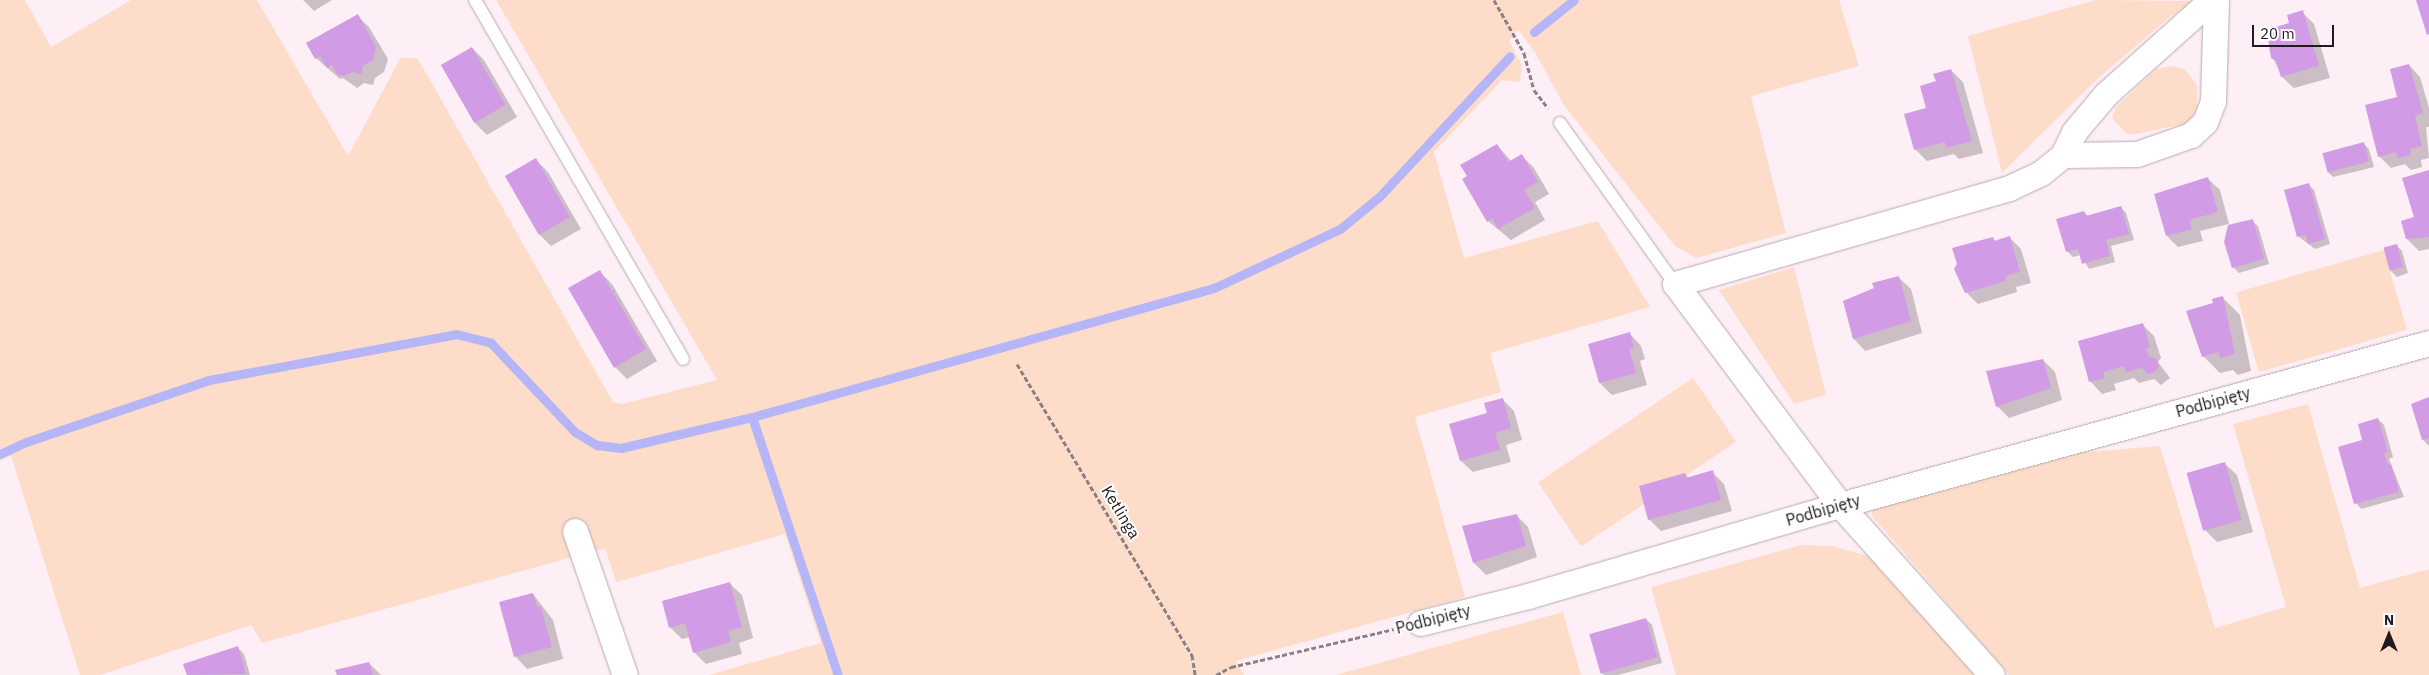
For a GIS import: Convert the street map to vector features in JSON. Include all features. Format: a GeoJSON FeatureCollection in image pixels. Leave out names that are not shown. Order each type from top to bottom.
{"type":"FeatureCollection","features":[{"type":"Feature","properties":{"kind":"street"},"geometry":{"type":"LineString","coordinates":[[1992,675],[1840,505],[1675,284],[2009,188],[2041,174],[2062,155],[2074,132],[2106,94],[2211,0]]}},
{"type":"Feature","properties":{"kind":"street"},"geometry":{"type":"LineString","coordinates":[[2062,155],[2138,154],[2191,135],[2205,122],[2213,101],[2216,0]]}},
{"type":"Feature","properties":{"kind":"street","name":"Podbipięty"},"geometry":{"type":"LineString","coordinates":[[1420,623],[1528,596],[1840,505],[2429,343]]}},
{"type":"Feature","properties":{"kind":"street"},"geometry":{"type":"LineString","coordinates":[[575,531],[625,675]]}},
{"type":"Feature","properties":{"kind":"lane"},"geometry":{"type":"LineString","coordinates":[[474,0],[683,359]]}},
{"type":"Feature","properties":{"kind":"lane"},"geometry":{"type":"LineString","coordinates":[[1560,123],[1675,284]]}},
{"type":"Feature","properties":{"kind":"path"},"geometry":{"type":"LineString","coordinates":[[1494,0],[1524,53],[1534,90],[1560,123]]}},
{"type":"Feature","properties":{"kind":"path","name":"Ketlinga"},"geometry":{"type":"LineString","coordinates":[[1017,364],[1192,655],[1195,675]]}},
{"type":"Feature","properties":{"kind":"path","name":"Podbipięty"},"geometry":{"type":"LineString","coordinates":[[1216,675],[1231,667],[1420,623]]}},
{"type":"Feature","properties":{"kind":"shaded area"},"geometry":{"type":"Polygon","coordinates":[[[0,0],[25,0],[51,47],[131,0],[257,0],[348,156],[401,57],[418,59],[613,402],[622,404],[717,380],[496,0],[1839,0],[1859,66],[1751,96],[1786,233],[1696,258],[1675,246],[1563,104],[1535,52],[1518,30],[1509,41],[1522,65],[1520,82],[1502,80],[1434,152],[1464,258],[1598,221],[1650,307],[1490,353],[1501,392],[1415,417],[1465,597],[1236,661],[1244,675],[709,675],[821,643],[785,534],[616,582],[605,548],[262,643],[251,625],[100,675],[80,675],[11,456],[0,461],[0,0]]]}},
{"type":"Feature","properties":{"kind":"shaded area"},"geometry":{"type":"Polygon","coordinates":[[[2096,0],[2194,1],[2170,17],[2095,81],[2002,173],[1968,36],[2096,0]]]}},
{"type":"Feature","properties":{"kind":"shaded area"},"geometry":{"type":"Polygon","coordinates":[[[2171,66],[2184,69],[2197,85],[2197,110],[2188,123],[2130,135],[2112,118],[2116,107],[2156,69],[2171,66]]]}},
{"type":"Feature","properties":{"kind":"shaded area"},"geometry":{"type":"Polygon","coordinates":[[[2384,250],[2407,330],[2259,372],[2236,292],[2384,250]]]}},
{"type":"Feature","properties":{"kind":"shaded area"},"geometry":{"type":"Polygon","coordinates":[[[1794,267],[1826,395],[1794,404],[1719,290],[1794,267]]]}},
{"type":"Feature","properties":{"kind":"shaded area"},"geometry":{"type":"Polygon","coordinates":[[[1693,378],[1736,442],[1581,546],[1538,483],[1693,378]]]}},
{"type":"Feature","properties":{"kind":"shaded area"},"geometry":{"type":"Polygon","coordinates":[[[2308,404],[2360,588],[2429,569],[2429,675],[2009,675],[1872,516],[1872,506],[2040,456],[2160,446],[2215,628],[2286,607],[2233,424],[2308,404]]]}},
{"type":"Feature","properties":{"kind":"shaded area"},"geometry":{"type":"Polygon","coordinates":[[[1801,545],[1832,546],[1875,558],[1979,675],[1676,675],[1651,587],[1801,545]]]}},
{"type":"Feature","properties":{"kind":"shaded area"},"geometry":{"type":"Polygon","coordinates":[[[1563,612],[1581,675],[1336,675],[1476,636],[1563,612]]]}},
{"type":"Feature","properties":{"kind":"building"},"geometry":{"type":"Polygon","coordinates":[[[2416,0],[2429,0],[2429,34],[2427,35],[2416,0]]]}},
{"type":"Feature","properties":{"kind":"building"},"geometry":{"type":"Polygon","coordinates":[[[2303,10],[2319,66],[2281,77],[2276,61],[2271,58],[2267,30],[2289,23],[2287,15],[2303,10]]]}},
{"type":"Feature","properties":{"kind":"building"},"geometry":{"type":"Polygon","coordinates":[[[358,14],[376,47],[373,60],[363,66],[361,74],[352,72],[344,76],[337,74],[332,65],[327,68],[320,56],[315,59],[306,43],[358,14]]]}},
{"type":"Feature","properties":{"kind":"building"},"geometry":{"type":"Polygon","coordinates":[[[472,47],[506,105],[474,123],[441,65],[472,47]]]}},
{"type":"Feature","properties":{"kind":"building"},"geometry":{"type":"Polygon","coordinates":[[[2409,64],[2423,113],[2415,116],[2422,146],[2410,149],[2411,155],[2398,158],[2396,152],[2378,157],[2365,105],[2397,97],[2390,69],[2409,64]]]}},
{"type":"Feature","properties":{"kind":"building"},"geometry":{"type":"Polygon","coordinates":[[[1951,69],[1972,141],[1946,148],[1945,142],[1914,150],[1904,114],[1926,108],[1920,86],[1936,81],[1933,74],[1951,69]]]}},
{"type":"Feature","properties":{"kind":"building"},"geometry":{"type":"Polygon","coordinates":[[[2364,142],[2369,161],[2328,172],[2322,153],[2364,142]]]}},
{"type":"Feature","properties":{"kind":"building"},"geometry":{"type":"Polygon","coordinates":[[[1497,144],[1508,162],[1522,154],[1538,182],[1524,190],[1535,208],[1498,229],[1492,218],[1487,222],[1462,179],[1467,176],[1460,165],[1497,144]]]}},
{"type":"Feature","properties":{"kind":"building"},"geometry":{"type":"Polygon","coordinates":[[[536,158],[570,217],[539,235],[505,176],[536,158]]]}},
{"type":"Feature","properties":{"kind":"building"},"geometry":{"type":"Polygon","coordinates":[[[2429,170],[2429,237],[2406,239],[2401,221],[2414,217],[2402,178],[2429,170]]]}},
{"type":"Feature","properties":{"kind":"building"},"geometry":{"type":"Polygon","coordinates":[[[2208,177],[2218,212],[2189,220],[2192,229],[2166,236],[2154,194],[2208,177]]]}},
{"type":"Feature","properties":{"kind":"building"},"geometry":{"type":"Polygon","coordinates":[[[2309,183],[2325,239],[2308,244],[2306,235],[2297,237],[2284,190],[2309,183]]]}},
{"type":"Feature","properties":{"kind":"building"},"geometry":{"type":"Polygon","coordinates":[[[2121,206],[2129,234],[2106,240],[2110,256],[2082,264],[2078,249],[2066,252],[2056,219],[2084,211],[2086,216],[2121,206]]]}},
{"type":"Feature","properties":{"kind":"building"},"geometry":{"type":"Polygon","coordinates":[[[2253,219],[2264,259],[2232,268],[2224,242],[2228,225],[2253,219]]]}},
{"type":"Feature","properties":{"kind":"building"},"geometry":{"type":"Polygon","coordinates":[[[2010,236],[2020,272],[2005,276],[2006,281],[1965,293],[1954,269],[1957,264],[1952,248],[1993,237],[1994,241],[2010,236]]]}},
{"type":"Feature","properties":{"kind":"building"},"geometry":{"type":"Polygon","coordinates":[[[2397,244],[2403,267],[2390,271],[2383,248],[2397,244]]]}},
{"type":"Feature","properties":{"kind":"building"},"geometry":{"type":"Polygon","coordinates":[[[600,270],[612,291],[616,290],[613,293],[646,349],[614,368],[568,288],[600,270]]]}},
{"type":"Feature","properties":{"kind":"building"},"geometry":{"type":"Polygon","coordinates":[[[1899,276],[1911,321],[1853,339],[1843,301],[1874,288],[1872,283],[1899,276]]]}},
{"type":"Feature","properties":{"kind":"building"},"geometry":{"type":"Polygon","coordinates":[[[2223,296],[2235,354],[2220,358],[2219,352],[2202,357],[2186,311],[2213,303],[2212,299],[2223,296]]]}},
{"type":"Feature","properties":{"kind":"building"},"geometry":{"type":"Polygon","coordinates":[[[2143,323],[2150,347],[2146,348],[2148,356],[2157,359],[2159,366],[2155,372],[2148,374],[2142,368],[2126,372],[2124,366],[2103,372],[2105,378],[2089,382],[2078,341],[2143,323]]]}},
{"type":"Feature","properties":{"kind":"building"},"geometry":{"type":"Polygon","coordinates":[[[1630,332],[1634,348],[1629,349],[1636,373],[1599,383],[1588,344],[1630,332]]]}},
{"type":"Feature","properties":{"kind":"building"},"geometry":{"type":"Polygon","coordinates":[[[2043,359],[2051,388],[1996,407],[1986,371],[2043,359]]]}},
{"type":"Feature","properties":{"kind":"building"},"geometry":{"type":"Polygon","coordinates":[[[2429,397],[2429,438],[2422,440],[2411,404],[2429,397]]]}},
{"type":"Feature","properties":{"kind":"building"},"geometry":{"type":"Polygon","coordinates":[[[1503,398],[1511,428],[1495,433],[1500,450],[1460,461],[1449,424],[1487,413],[1484,403],[1503,398]]]}},
{"type":"Feature","properties":{"kind":"building"},"geometry":{"type":"Polygon","coordinates":[[[2378,418],[2388,452],[2384,453],[2388,465],[2391,464],[2399,492],[2354,504],[2338,447],[2362,440],[2358,424],[2378,418]]]}},
{"type":"Feature","properties":{"kind":"building"},"geometry":{"type":"Polygon","coordinates":[[[2225,462],[2242,520],[2203,531],[2187,473],[2225,462]]]}},
{"type":"Feature","properties":{"kind":"building"},"geometry":{"type":"Polygon","coordinates":[[[1713,470],[1721,500],[1648,520],[1639,486],[1685,473],[1686,478],[1713,470]]]}},
{"type":"Feature","properties":{"kind":"building"},"geometry":{"type":"Polygon","coordinates":[[[1517,514],[1526,546],[1473,563],[1462,526],[1517,514]]]}},
{"type":"Feature","properties":{"kind":"building"},"geometry":{"type":"Polygon","coordinates":[[[730,582],[742,627],[728,631],[731,642],[693,653],[685,623],[669,628],[662,601],[730,582]]]}},
{"type":"Feature","properties":{"kind":"building"},"geometry":{"type":"Polygon","coordinates":[[[533,593],[537,607],[541,607],[552,647],[514,657],[499,602],[533,593]]]}},
{"type":"Feature","properties":{"kind":"building"},"geometry":{"type":"Polygon","coordinates":[[[1646,618],[1657,657],[1601,674],[1589,634],[1646,618]]]}},
{"type":"Feature","properties":{"kind":"building"},"geometry":{"type":"Polygon","coordinates":[[[238,646],[246,674],[187,675],[183,664],[238,646]]]}},
{"type":"Feature","properties":{"kind":"building"},"geometry":{"type":"Polygon","coordinates":[[[369,662],[373,675],[337,675],[335,670],[369,662]]]}},
{"type":"Feature","properties":{"kind":"waterway"},"geometry":{"type":"LineString","coordinates":[[1534,32],[1574,0]]}},
{"type":"Feature","properties":{"kind":"waterway"},"geometry":{"type":"LineString","coordinates":[[0,454],[26,442],[209,380],[456,334],[491,343],[575,432],[597,445],[621,448],[752,417],[1214,288],[1340,229],[1379,197],[1510,56]]}},
{"type":"Feature","properties":{"kind":"waterway"},"geometry":{"type":"LineString","coordinates":[[752,417],[838,675]]}}]}
